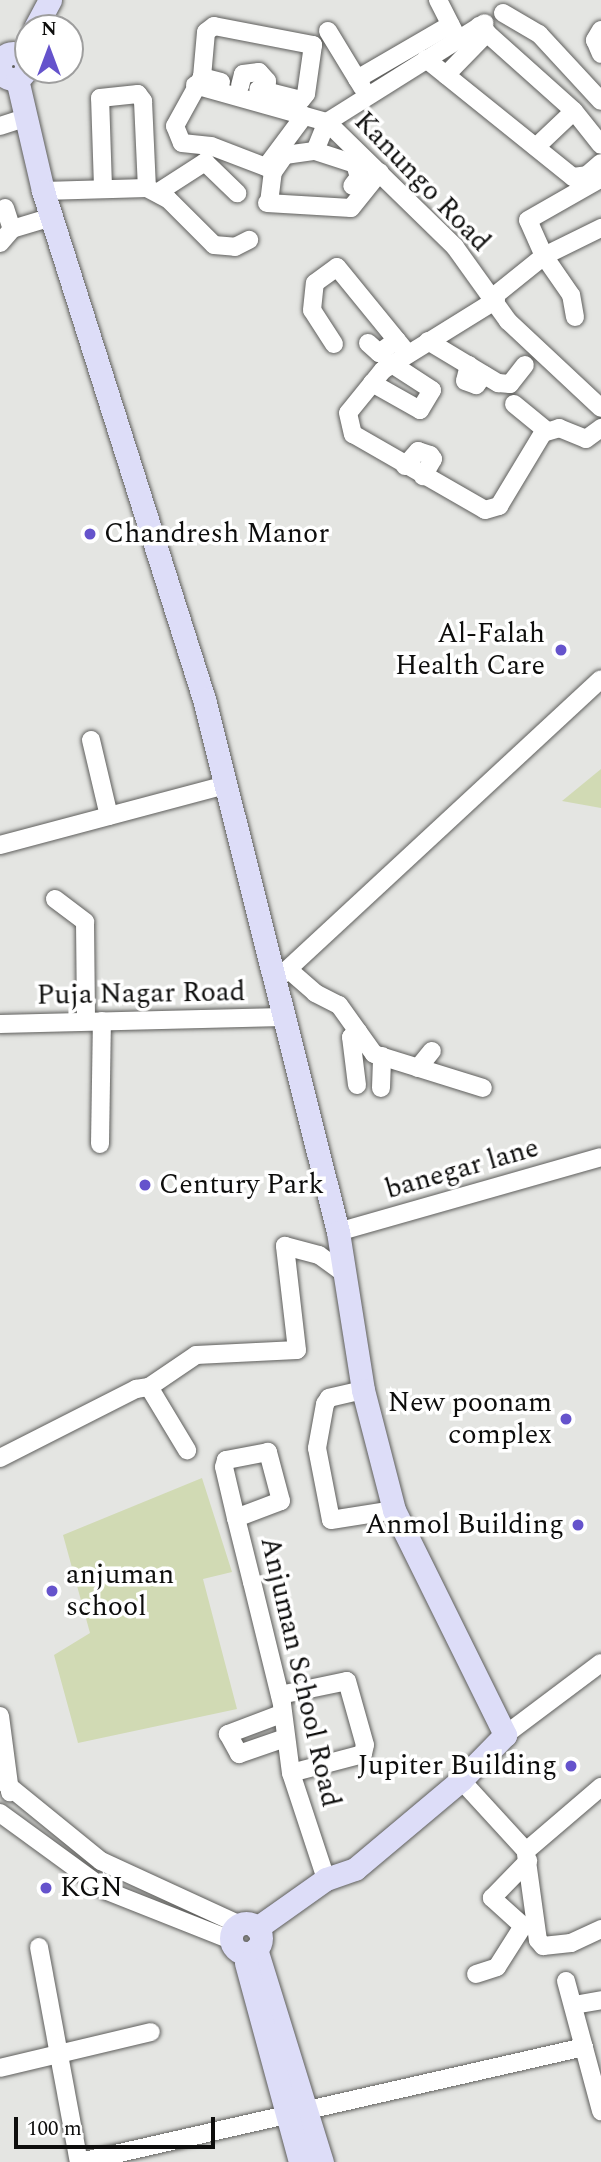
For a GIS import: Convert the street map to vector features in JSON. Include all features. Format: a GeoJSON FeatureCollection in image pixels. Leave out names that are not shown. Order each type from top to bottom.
{"type":"FeatureCollection","features":[{"type":"Feature","properties":{"kind":"main road"},"geometry":{"type":"LineString","coordinates":[[6,72],[25,118],[43,191],[201,686],[226,785],[282,976],[283,1017],[338,1232],[347,1275],[363,1390],[394,1510],[505,1735],[461,1780],[355,1869],[326,1878],[245,1939],[296,2114],[300,2162]]}},
{"type":"Feature","properties":{"kind":"main road"},"geometry":{"type":"LineString","coordinates":[[296,2114],[322,2162]]}},
{"type":"Feature","properties":{"kind":"street"},"geometry":{"type":"LineString","coordinates":[[438,0],[454,31]]}},
{"type":"Feature","properties":{"kind":"street"},"geometry":{"type":"LineString","coordinates":[[503,13],[539,34],[601,101]]}},
{"type":"Feature","properties":{"kind":"street"},"geometry":{"type":"LineString","coordinates":[[254,91],[304,97],[313,45],[214,26],[206,32],[198,82],[175,126],[179,140],[211,146],[260,167],[278,156],[304,116]]}},
{"type":"Feature","properties":{"kind":"street"},"geometry":{"type":"LineString","coordinates":[[357,79],[454,31],[484,27]]}},
{"type":"Feature","properties":{"kind":"street"},"geometry":{"type":"LineString","coordinates":[[446,75],[484,27]]}},
{"type":"Feature","properties":{"kind":"street"},"geometry":{"type":"LineString","coordinates":[[484,27],[574,111],[601,145]]}},
{"type":"Feature","properties":{"kind":"street"},"geometry":{"type":"LineString","coordinates":[[601,30],[595,48],[601,54]]}},
{"type":"Feature","properties":{"kind":"street"},"geometry":{"type":"LineString","coordinates":[[328,31],[367,96]]}},
{"type":"Feature","properties":{"kind":"street"},"geometry":{"type":"LineString","coordinates":[[314,151],[327,122],[426,59],[454,31]]}},
{"type":"Feature","properties":{"kind":"street"},"geometry":{"type":"LineString","coordinates":[[426,59],[577,179],[601,163]]}},
{"type":"Feature","properties":{"kind":"street","name":"Kanungo Road"},"geometry":{"type":"LineString","coordinates":[[198,82],[254,91],[304,116],[327,122],[455,247],[498,303],[508,321],[601,408]]}},
{"type":"Feature","properties":{"kind":"street"},"geometry":{"type":"LineString","coordinates":[[103,187],[100,98],[138,94],[143,100],[153,190],[214,245],[235,247],[249,240]]}},
{"type":"Feature","properties":{"kind":"street"},"geometry":{"type":"LineString","coordinates":[[536,147],[574,111]]}},
{"type":"Feature","properties":{"kind":"street"},"geometry":{"type":"LineString","coordinates":[[0,125],[25,118]]}},
{"type":"Feature","properties":{"kind":"street"},"geometry":{"type":"LineString","coordinates":[[352,186],[359,177],[355,164],[314,151],[290,150],[273,172],[268,203],[351,208],[380,172]]}},
{"type":"Feature","properties":{"kind":"street"},"geometry":{"type":"LineString","coordinates":[[43,191],[103,187],[153,190],[205,162],[237,193]]}},
{"type":"Feature","properties":{"kind":"street"},"geometry":{"type":"LineString","coordinates":[[575,317],[571,295],[544,256],[529,217],[601,178]]}},
{"type":"Feature","properties":{"kind":"street"},"geometry":{"type":"LineString","coordinates":[[5,208],[6,236],[52,217]]}},
{"type":"Feature","properties":{"kind":"street"},"geometry":{"type":"LineString","coordinates":[[368,343],[379,353],[428,341],[498,303],[544,256],[601,228]]}},
{"type":"Feature","properties":{"kind":"street"},"geometry":{"type":"LineString","coordinates":[[334,344],[312,310],[314,283],[337,267],[402,347]]}},
{"type":"Feature","properties":{"kind":"street"},"geometry":{"type":"LineString","coordinates":[[498,303],[515,314],[601,399]]}},
{"type":"Feature","properties":{"kind":"street"},"geometry":{"type":"LineString","coordinates":[[428,341],[498,383],[510,384],[525,365]]}},
{"type":"Feature","properties":{"kind":"street"},"geometry":{"type":"LineString","coordinates":[[402,347],[392,364],[372,383],[348,413],[349,427],[405,466],[485,510],[494,510],[547,431],[559,428],[586,439],[601,428]]}},
{"type":"Feature","properties":{"kind":"street"},"geometry":{"type":"LineString","coordinates":[[372,383],[420,410],[432,390],[392,364]]}},
{"type":"Feature","properties":{"kind":"street"},"geometry":{"type":"LineString","coordinates":[[514,404],[547,431]]}},
{"type":"Feature","properties":{"kind":"street"},"geometry":{"type":"LineString","coordinates":[[483,1088],[374,1054],[353,1032],[339,1005],[282,976],[601,679]]}},
{"type":"Feature","properties":{"kind":"street"},"geometry":{"type":"LineString","coordinates":[[91,740],[109,816]]}},
{"type":"Feature","properties":{"kind":"street"},"geometry":{"type":"LineString","coordinates":[[0,845],[226,785]]}},
{"type":"Feature","properties":{"kind":"street"},"geometry":{"type":"LineString","coordinates":[[55,899],[85,922],[94,1021],[100,1144]]}},
{"type":"Feature","properties":{"kind":"street","name":"Puja Nagar Road"},"geometry":{"type":"LineString","coordinates":[[0,1024],[283,1017]]}},
{"type":"Feature","properties":{"kind":"street"},"geometry":{"type":"LineString","coordinates":[[353,1032],[357,1085]]}},
{"type":"Feature","properties":{"kind":"street"},"geometry":{"type":"LineString","coordinates":[[418,1068],[432,1051]]}},
{"type":"Feature","properties":{"kind":"street"},"geometry":{"type":"LineString","coordinates":[[381,1088],[382,1056]]}},
{"type":"Feature","properties":{"kind":"street","name":"banegar lane"},"geometry":{"type":"LineString","coordinates":[[338,1232],[601,1157]]}},
{"type":"Feature","properties":{"kind":"street"},"geometry":{"type":"LineString","coordinates":[[0,1458],[136,1389],[149,1387],[196,1355],[297,1350],[285,1245],[319,1255],[347,1275]]}},
{"type":"Feature","properties":{"kind":"street"},"geometry":{"type":"LineString","coordinates":[[149,1387],[187,1450]]}},
{"type":"Feature","properties":{"kind":"street"},"geometry":{"type":"LineString","coordinates":[[363,1390],[329,1398],[325,1404],[317,1448],[331,1520],[394,1510]]}},
{"type":"Feature","properties":{"kind":"street","name":"Anjuman School Road"},"geometry":{"type":"LineString","coordinates":[[236,1518],[280,1695],[291,1773],[326,1878]]}},
{"type":"Feature","properties":{"kind":"street"},"geometry":{"type":"LineString","coordinates":[[505,1735],[601,1663]]}},
{"type":"Feature","properties":{"kind":"street"},"geometry":{"type":"LineString","coordinates":[[280,1695],[347,1681],[365,1745],[363,1754],[291,1773]]}},
{"type":"Feature","properties":{"kind":"street"},"geometry":{"type":"LineString","coordinates":[[281,1714],[228,1734],[239,1754],[285,1738]]}},
{"type":"Feature","properties":{"kind":"street"},"geometry":{"type":"LineString","coordinates":[[0,1716],[5,1784],[2,1815],[107,1891],[245,1939]]}},
{"type":"Feature","properties":{"kind":"street"},"geometry":{"type":"LineString","coordinates":[[461,1780],[527,1856],[538,1940],[543,1946],[571,1943],[601,1929]]}},
{"type":"Feature","properties":{"kind":"street"},"geometry":{"type":"LineString","coordinates":[[5,1784],[101,1861],[245,1939]]}},
{"type":"Feature","properties":{"kind":"street"},"geometry":{"type":"LineString","coordinates":[[476,1975],[497,1967],[523,1926],[492,1898],[527,1856],[601,1787]]}},
{"type":"Feature","properties":{"kind":"street"},"geometry":{"type":"LineString","coordinates":[[39,1947],[80,2162],[584,2047]]}},
{"type":"Feature","properties":{"kind":"street"},"geometry":{"type":"LineString","coordinates":[[566,1981],[601,2111]]}},
{"type":"Feature","properties":{"kind":"street"},"geometry":{"type":"LineString","coordinates":[[574,2005],[601,2000]]}},
{"type":"Feature","properties":{"kind":"street"},"geometry":{"type":"LineString","coordinates":[[0,2068],[151,2032]]}},
{"type":"Feature","properties":{"kind":"green space"},"geometry":{"type":"Polygon","coordinates":[[[601,769],[601,808],[562,801],[601,769]]]}},
{"type":"Feature","properties":{"kind":"green space"},"geometry":{"type":"Polygon","coordinates":[[[202,1478],[232,1572],[203,1579],[237,1709],[78,1743],[54,1655],[90,1633],[63,1535],[202,1478]]]}},
{"type":"Feature","properties":{"kind":"place","name":"Chandresh Manor"},"geometry":{"type":"Point","coordinates":[90,534]}},
{"type":"Feature","properties":{"kind":"place","name":"Al-Falah Health Care"},"geometry":{"type":"Point","coordinates":[561,650]}},
{"type":"Feature","properties":{"kind":"place","name":"Century Park"},"geometry":{"type":"Point","coordinates":[145,1185]}},
{"type":"Feature","properties":{"kind":"place","name":"New poonam complex"},"geometry":{"type":"Point","coordinates":[566,1419]}},
{"type":"Feature","properties":{"kind":"place","name":"Anmol Building"},"geometry":{"type":"Point","coordinates":[578,1525]}},
{"type":"Feature","properties":{"kind":"place","name":"anjuman school"},"geometry":{"type":"Point","coordinates":[52,1591]}},
{"type":"Feature","properties":{"kind":"place","name":"Jupiter Building"},"geometry":{"type":"Point","coordinates":[571,1766]}},
{"type":"Feature","properties":{"kind":"place","name":"KGN"},"geometry":{"type":"Point","coordinates":[46,1888]}}]}
